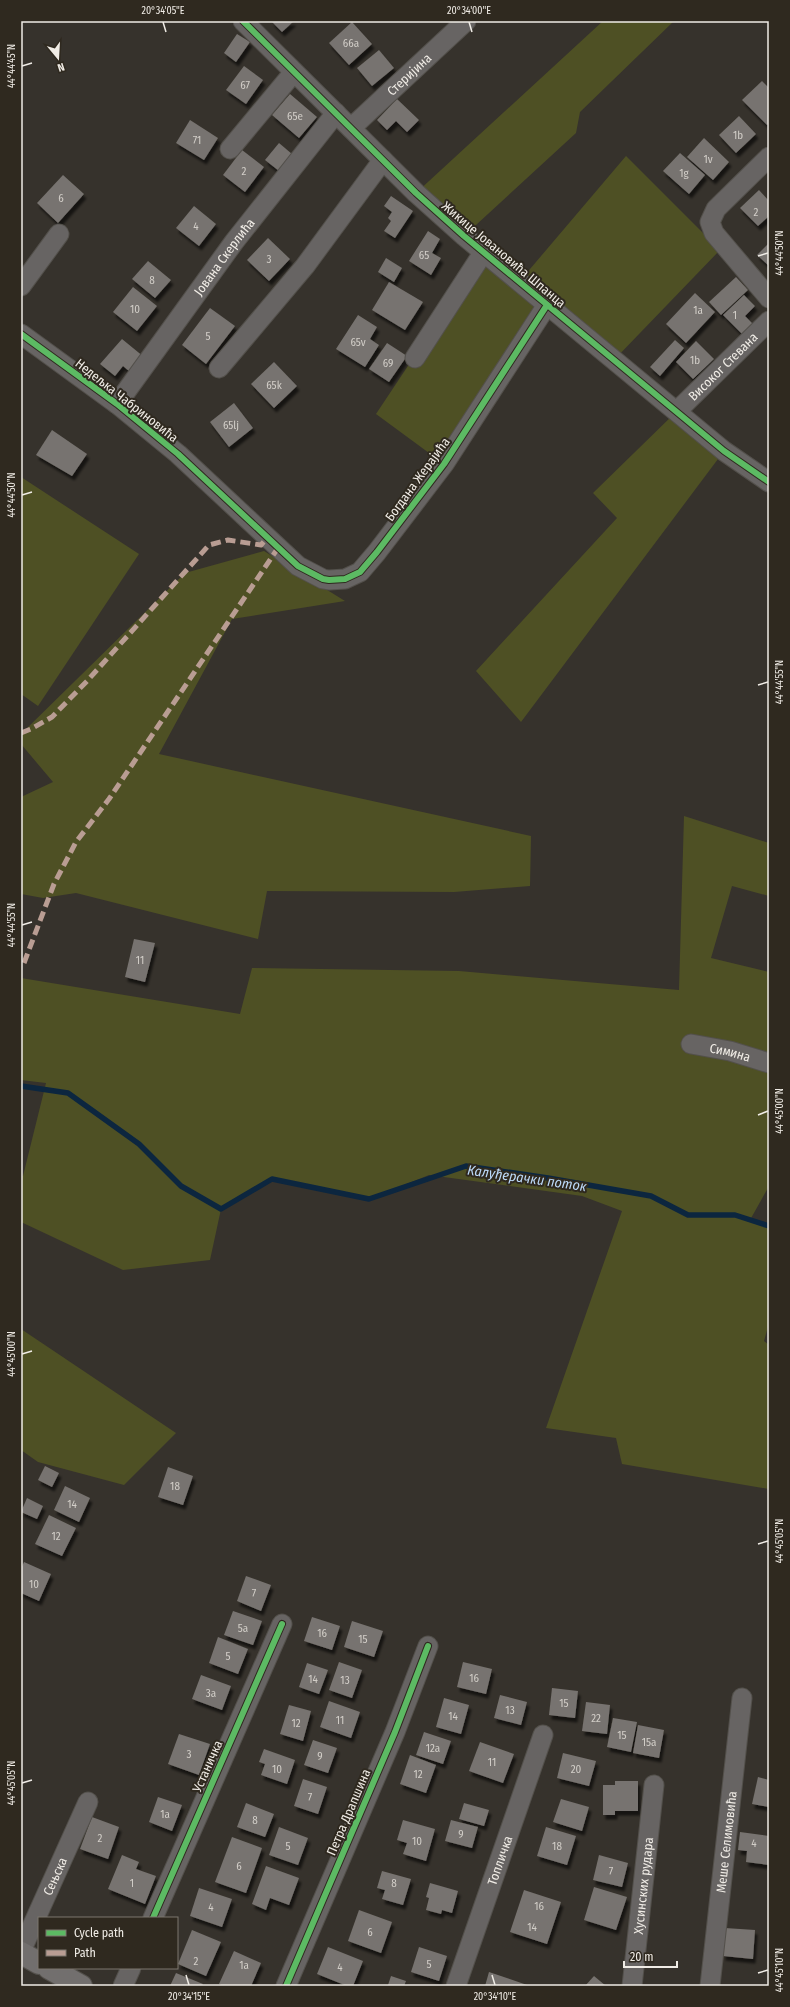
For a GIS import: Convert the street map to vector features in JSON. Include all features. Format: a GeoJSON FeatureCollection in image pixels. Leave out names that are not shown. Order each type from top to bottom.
{"type":"FeatureCollection","features":[{"type":"Feature","properties":{"kind":"street","name":"Жикице Јовановића Шпанца"},"geometry":{"type":"LineString","coordinates":[[243,21],[416,193],[483,252],[724,451],[769,482]]}},
{"type":"Feature","properties":{"kind":"street","name":"Стеријина"},"geometry":{"type":"LineString","coordinates":[[351,128],[466,21]]}},
{"type":"Feature","properties":{"kind":"street"},"geometry":{"type":"LineString","coordinates":[[230,149],[294,72]]}},
{"type":"Feature","properties":{"kind":"street","name":"Јована Скерлића"},"geometry":{"type":"LineString","coordinates":[[117,404],[234,242],[336,113]]}},
{"type":"Feature","properties":{"kind":"street"},"geometry":{"type":"LineString","coordinates":[[769,157],[716,209],[710,222],[714,233],[769,298]]}},
{"type":"Feature","properties":{"kind":"street"},"geometry":{"type":"LineString","coordinates":[[219,368],[305,266],[383,160]]}},
{"type":"Feature","properties":{"kind":"street"},"geometry":{"type":"LineString","coordinates":[[21,286],[59,234]]}},
{"type":"Feature","properties":{"kind":"street","name":"Жикице Јовановића Шпанца"},"geometry":{"type":"LineString","coordinates":[[415,358],[483,252]]}},
{"type":"Feature","properties":{"kind":"street","name":"Богдана Жерајића"},"geometry":{"type":"LineString","coordinates":[[267,538],[298,566],[323,579],[345,579],[360,572],[444,464],[547,305]]}},
{"type":"Feature","properties":{"kind":"street","name":"Високог Стевана"},"geometry":{"type":"LineString","coordinates":[[677,411],[769,321]]}},
{"type":"Feature","properties":{"kind":"street","name":"Недељка Чабриновића"},"geometry":{"type":"LineString","coordinates":[[21,334],[117,404],[178,454],[267,538]]}},
{"type":"Feature","properties":{"kind":"street","name":"Симина"},"geometry":{"type":"LineString","coordinates":[[691,1044],[730,1051],[769,1063]]}},
{"type":"Feature","properties":{"kind":"street","name":"Устаничка"},"geometry":{"type":"LineString","coordinates":[[153,1917],[282,1624]]}},
{"type":"Feature","properties":{"kind":"street","name":"Петра Драпшина"},"geometry":{"type":"LineString","coordinates":[[286,1986],[395,1732],[428,1646]]}},
{"type":"Feature","properties":{"kind":"street","name":"Меше Селимовића"},"geometry":{"type":"LineString","coordinates":[[710,1986],[742,1698]]}},
{"type":"Feature","properties":{"kind":"street","name":"Топличка"},"geometry":{"type":"LineString","coordinates":[[456,1986],[543,1735]]}},
{"type":"Feature","properties":{"kind":"street","name":"Хусинских рудара"},"geometry":{"type":"LineString","coordinates":[[632,1986],[654,1785]]}},
{"type":"Feature","properties":{"kind":"street","name":"Сењска"},"geometry":{"type":"LineString","coordinates":[[21,1952],[88,1802]]}},
{"type":"Feature","properties":{"kind":"street"},"geometry":{"type":"LineString","coordinates":[[21,1952],[38,1962]]}},
{"type":"Feature","properties":{"kind":"street"},"geometry":{"type":"LineString","coordinates":[[51,1969],[82,1986]]}},
{"type":"Feature","properties":{"kind":"street"},"geometry":{"type":"LineString","coordinates":[[123,1986],[131,1969]]}},
{"type":"Feature","properties":{"kind":"green space"},"geometry":{"type":"Polygon","coordinates":[[[603,21],[674,21],[580,112],[576,133],[464,236],[416,193],[603,21]]]}},
{"type":"Feature","properties":{"kind":"green space"},"geometry":{"type":"Polygon","coordinates":[[[626,156],[720,250],[614,360],[547,305],[444,464],[376,414],[483,253],[519,282],[626,156]]]}},
{"type":"Feature","properties":{"kind":"green space"},"geometry":{"type":"Polygon","coordinates":[[[677,411],[724,451],[521,722],[476,671],[617,518],[593,493],[677,411]]]}},
{"type":"Feature","properties":{"kind":"green space"},"geometry":{"type":"Polygon","coordinates":[[[21,477],[139,554],[38,706],[21,694],[21,477]]]}},
{"type":"Feature","properties":{"kind":"green space"},"geometry":{"type":"Polygon","coordinates":[[[264,551],[345,601],[232,619],[159,754],[531,836],[530,886],[454,892],[267,891],[258,939],[76,893],[43,898],[21,894],[21,797],[53,782],[21,744],[21,734],[185,573],[264,551]]]}},
{"type":"Feature","properties":{"kind":"green space"},"geometry":{"type":"Polygon","coordinates":[[[684,816],[769,843],[769,896],[732,886],[711,958],[769,972],[769,1186],[750,1220],[769,1226],[769,1323],[764,1341],[769,1345],[769,1489],[622,1464],[616,1438],[546,1428],[622,1211],[582,1196],[429,1175],[369,1199],[272,1179],[221,1209],[210,1260],[123,1270],[21,1222],[21,1175],[23,1176],[46,1083],[21,1080],[21,978],[240,1014],[252,968],[459,971],[679,990],[684,816]]]}},
{"type":"Feature","properties":{"kind":"green space"},"geometry":{"type":"Polygon","coordinates":[[[21,1329],[176,1433],[124,1485],[38,1462],[21,1450],[21,1329]]]}},
{"type":"Feature","properties":{"kind":"building"},"geometry":{"type":"Polygon","coordinates":[[[271,21],[294,21],[282,32],[271,21]]]}},
{"type":"Feature","properties":{"kind":"building"},"geometry":{"type":"Polygon","coordinates":[[[352,22],[372,44],[349,65],[329,43],[352,22]]]}},
{"type":"Feature","properties":{"kind":"building"},"geometry":{"type":"Polygon","coordinates":[[[237,34],[250,42],[236,62],[224,53],[237,34]]]}},
{"type":"Feature","properties":{"kind":"building"},"geometry":{"type":"Polygon","coordinates":[[[379,50],[394,68],[372,86],[357,68],[379,50]]]}},
{"type":"Feature","properties":{"kind":"building"},"geometry":{"type":"Polygon","coordinates":[[[244,66],[263,80],[246,104],[226,90],[244,66]]]}},
{"type":"Feature","properties":{"kind":"building"},"geometry":{"type":"Polygon","coordinates":[[[762,81],[769,88],[769,123],[767,125],[742,100],[762,81]]]}},
{"type":"Feature","properties":{"kind":"building"},"geometry":{"type":"Polygon","coordinates":[[[290,94],[317,117],[299,138],[272,115],[290,94]]]}},
{"type":"Feature","properties":{"kind":"building"},"geometry":{"type":"Polygon","coordinates":[[[397,99],[419,120],[407,132],[396,121],[387,130],[377,120],[397,99]]]}},
{"type":"Feature","properties":{"kind":"building"},"geometry":{"type":"Polygon","coordinates":[[[739,116],[756,134],[736,153],[719,135],[739,116]]]}},
{"type":"Feature","properties":{"kind":"building"},"geometry":{"type":"Polygon","coordinates":[[[190,120],[218,138],[204,160],[176,143],[190,120]]]}},
{"type":"Feature","properties":{"kind":"building"},"geometry":{"type":"Polygon","coordinates":[[[704,138],[729,162],[713,180],[687,157],[704,138]]]}},
{"type":"Feature","properties":{"kind":"building"},"geometry":{"type":"Polygon","coordinates":[[[279,143],[292,154],[279,171],[265,160],[279,143]]]}},
{"type":"Feature","properties":{"kind":"building"},"geometry":{"type":"Polygon","coordinates":[[[242,150],[264,167],[245,192],[223,175],[242,150]]]}},
{"type":"Feature","properties":{"kind":"building"},"geometry":{"type":"Polygon","coordinates":[[[680,153],[705,175],[689,194],[663,171],[680,153]]]}},
{"type":"Feature","properties":{"kind":"building"},"geometry":{"type":"Polygon","coordinates":[[[63,175],[84,194],[58,223],[37,203],[63,175]]]}},
{"type":"Feature","properties":{"kind":"building"},"geometry":{"type":"Polygon","coordinates":[[[759,190],[769,201],[769,216],[758,226],[740,208],[759,190]]]}},
{"type":"Feature","properties":{"kind":"building"},"geometry":{"type":"Polygon","coordinates":[[[391,196],[413,211],[395,238],[384,231],[391,221],[388,218],[392,212],[384,206],[391,196]]]}},
{"type":"Feature","properties":{"kind":"building"},"geometry":{"type":"Polygon","coordinates":[[[194,206],[216,224],[199,246],[176,228],[194,206]]]}},
{"type":"Feature","properties":{"kind":"building"},"geometry":{"type":"Polygon","coordinates":[[[428,231],[440,239],[432,253],[441,258],[431,275],[409,261],[428,231]]]}},
{"type":"Feature","properties":{"kind":"building"},"geometry":{"type":"Polygon","coordinates":[[[268,238],[290,259],[269,281],[247,260],[268,238]]]}},
{"type":"Feature","properties":{"kind":"building"},"geometry":{"type":"Polygon","coordinates":[[[769,243],[769,266],[757,255],[769,243]]]}},
{"type":"Feature","properties":{"kind":"building"},"geometry":{"type":"Polygon","coordinates":[[[386,258],[402,268],[394,282],[378,272],[386,258]]]}},
{"type":"Feature","properties":{"kind":"building"},"geometry":{"type":"Polygon","coordinates":[[[148,261],[171,280],[155,298],[132,279],[148,261]]]}},
{"type":"Feature","properties":{"kind":"building"},"geometry":{"type":"Polygon","coordinates":[[[736,277],[748,290],[721,315],[709,302],[736,277]]]}},
{"type":"Feature","properties":{"kind":"building"},"geometry":{"type":"Polygon","coordinates":[[[389,282],[423,302],[405,330],[372,310],[389,282]]]}},
{"type":"Feature","properties":{"kind":"building"},"geometry":{"type":"Polygon","coordinates":[[[133,287],[157,306],[137,331],[113,312],[133,287]]]}},
{"type":"Feature","properties":{"kind":"building"},"geometry":{"type":"Polygon","coordinates":[[[695,293],[715,312],[686,343],[666,324],[695,293]]]}},
{"type":"Feature","properties":{"kind":"building"},"geometry":{"type":"Polygon","coordinates":[[[744,295],[755,306],[745,316],[753,324],[742,334],[723,315],[744,295]]]}},
{"type":"Feature","properties":{"kind":"building"},"geometry":{"type":"Polygon","coordinates":[[[210,308],[235,326],[206,364],[182,345],[210,308]]]}},
{"type":"Feature","properties":{"kind":"building"},"geometry":{"type":"Polygon","coordinates":[[[358,315],[377,327],[370,339],[379,345],[365,367],[336,349],[358,315]]]}},
{"type":"Feature","properties":{"kind":"building"},"geometry":{"type":"Polygon","coordinates":[[[122,339],[144,357],[130,372],[123,366],[115,376],[100,364],[122,339]]]}},
{"type":"Feature","properties":{"kind":"building"},"geometry":{"type":"Polygon","coordinates":[[[675,340],[684,348],[660,376],[650,367],[675,340]]]}},
{"type":"Feature","properties":{"kind":"building"},"geometry":{"type":"Polygon","coordinates":[[[696,341],[714,359],[693,379],[676,362],[696,341]]]}},
{"type":"Feature","properties":{"kind":"building"},"geometry":{"type":"Polygon","coordinates":[[[387,343],[407,356],[389,382],[369,369],[387,343]]]}},
{"type":"Feature","properties":{"kind":"building"},"geometry":{"type":"Polygon","coordinates":[[[274,362],[297,386],[274,408],[251,384],[274,362]]]}},
{"type":"Feature","properties":{"kind":"building"},"geometry":{"type":"Polygon","coordinates":[[[234,403],[253,428],[229,447],[210,422],[234,403]]]}},
{"type":"Feature","properties":{"kind":"building"},"geometry":{"type":"Polygon","coordinates":[[[52,430],[87,454],[72,476],[36,455],[52,430]]]}},
{"type":"Feature","properties":{"kind":"building"},"geometry":{"type":"Polygon","coordinates":[[[134,939],[155,943],[145,982],[125,977],[134,939]]]}},
{"type":"Feature","properties":{"kind":"building"},"geometry":{"type":"Polygon","coordinates":[[[45,1466],[59,1473],[52,1487],[38,1480],[45,1466]]]}},
{"type":"Feature","properties":{"kind":"building"},"geometry":{"type":"Polygon","coordinates":[[[168,1467],[193,1476],[183,1505],[158,1497],[168,1467]]]}},
{"type":"Feature","properties":{"kind":"building"},"geometry":{"type":"Polygon","coordinates":[[[65,1486],[90,1498],[79,1522],[54,1510],[65,1486]]]}},
{"type":"Feature","properties":{"kind":"building"},"geometry":{"type":"Polygon","coordinates":[[[27,1498],[43,1506],[37,1519],[21,1512],[27,1498]]]}},
{"type":"Feature","properties":{"kind":"building"},"geometry":{"type":"Polygon","coordinates":[[[49,1515],[76,1528],[62,1556],[35,1544],[49,1515]]]}},
{"type":"Feature","properties":{"kind":"building"},"geometry":{"type":"Polygon","coordinates":[[[24,1562],[51,1574],[39,1601],[21,1593],[21,1569],[24,1562]]]}},
{"type":"Feature","properties":{"kind":"building"},"geometry":{"type":"Polygon","coordinates":[[[246,1576],[271,1585],[261,1611],[237,1601],[246,1576]]]}},
{"type":"Feature","properties":{"kind":"building"},"geometry":{"type":"Polygon","coordinates":[[[233,1611],[262,1621],[253,1645],[224,1635],[233,1611]]]}},
{"type":"Feature","properties":{"kind":"building"},"geometry":{"type":"Polygon","coordinates":[[[312,1617],[340,1626],[332,1650],[304,1641],[312,1617]]]}},
{"type":"Feature","properties":{"kind":"building"},"geometry":{"type":"Polygon","coordinates":[[[352,1621],[383,1631],[374,1657],[344,1647],[352,1621]]]}},
{"type":"Feature","properties":{"kind":"building"},"geometry":{"type":"Polygon","coordinates":[[[218,1637],[248,1649],[238,1674],[209,1663],[218,1637]]]}},
{"type":"Feature","properties":{"kind":"building"},"geometry":{"type":"Polygon","coordinates":[[[339,1662],[362,1670],[352,1698],[329,1690],[339,1662]]]}},
{"type":"Feature","properties":{"kind":"building"},"geometry":{"type":"Polygon","coordinates":[[[463,1662],[492,1669],[486,1694],[457,1687],[463,1662]]]}},
{"type":"Feature","properties":{"kind":"building"},"geometry":{"type":"Polygon","coordinates":[[[307,1663],[328,1670],[319,1694],[299,1687],[307,1663]]]}},
{"type":"Feature","properties":{"kind":"building"},"geometry":{"type":"Polygon","coordinates":[[[201,1675],[231,1686],[222,1710],[192,1699],[201,1675]]]}},
{"type":"Feature","properties":{"kind":"building"},"geometry":{"type":"Polygon","coordinates":[[[552,1688],[578,1691],[575,1718],[549,1715],[552,1688]]]}},
{"type":"Feature","properties":{"kind":"building"},"geometry":{"type":"Polygon","coordinates":[[[500,1695],[527,1702],[521,1725],[494,1718],[500,1695]]]}},
{"type":"Feature","properties":{"kind":"building"},"geometry":{"type":"Polygon","coordinates":[[[444,1698],[469,1705],[461,1734],[436,1727],[444,1698]]]}},
{"type":"Feature","properties":{"kind":"building"},"geometry":{"type":"Polygon","coordinates":[[[329,1701],[360,1712],[351,1738],[320,1727],[329,1701]]]}},
{"type":"Feature","properties":{"kind":"building"},"geometry":{"type":"Polygon","coordinates":[[[586,1702],[610,1705],[607,1734],[582,1731],[586,1702]]]}},
{"type":"Feature","properties":{"kind":"building"},"geometry":{"type":"Polygon","coordinates":[[[289,1705],[311,1711],[303,1741],[280,1734],[289,1705]]]}},
{"type":"Feature","properties":{"kind":"building"},"geometry":{"type":"Polygon","coordinates":[[[613,1718],[637,1722],[631,1752],[607,1747],[613,1718]]]}},
{"type":"Feature","properties":{"kind":"building"},"geometry":{"type":"Polygon","coordinates":[[[638,1725],[664,1730],[659,1758],[633,1753],[638,1725]]]}},
{"type":"Feature","properties":{"kind":"building"},"geometry":{"type":"Polygon","coordinates":[[[424,1732],[451,1741],[443,1764],[416,1755],[424,1732]]]}},
{"type":"Feature","properties":{"kind":"building"},"geometry":{"type":"Polygon","coordinates":[[[179,1734],[210,1744],[199,1775],[168,1764],[179,1734]]]}},
{"type":"Feature","properties":{"kind":"building"},"geometry":{"type":"Polygon","coordinates":[[[313,1740],[337,1748],[328,1773],[304,1765],[313,1740]]]}},
{"type":"Feature","properties":{"kind":"building"},"geometry":{"type":"Polygon","coordinates":[[[480,1742],[514,1754],[503,1783],[469,1771],[480,1742]]]}},
{"type":"Feature","properties":{"kind":"building"},"geometry":{"type":"Polygon","coordinates":[[[264,1749],[295,1760],[287,1784],[261,1775],[265,1764],[259,1762],[264,1749]]]}},
{"type":"Feature","properties":{"kind":"building"},"geometry":{"type":"Polygon","coordinates":[[[563,1753],[596,1761],[589,1786],[557,1778],[563,1753]]]}},
{"type":"Feature","properties":{"kind":"building"},"geometry":{"type":"Polygon","coordinates":[[[410,1755],[436,1765],[426,1793],[400,1784],[410,1755]]]}},
{"type":"Feature","properties":{"kind":"building"},"geometry":{"type":"Polygon","coordinates":[[[758,1777],[769,1780],[769,1807],[752,1804],[758,1777]]]}},
{"type":"Feature","properties":{"kind":"building"},"geometry":{"type":"Polygon","coordinates":[[[303,1779],[327,1787],[318,1814],[294,1806],[303,1779]]]}},
{"type":"Feature","properties":{"kind":"building"},"geometry":{"type":"Polygon","coordinates":[[[615,1781],[638,1781],[638,1811],[615,1811],[615,1815],[603,1815],[603,1785],[615,1785],[615,1781]]]}},
{"type":"Feature","properties":{"kind":"building"},"geometry":{"type":"Polygon","coordinates":[[[158,1797],[182,1805],[172,1831],[149,1822],[158,1797]]]}},
{"type":"Feature","properties":{"kind":"building"},"geometry":{"type":"Polygon","coordinates":[[[561,1799],[589,1807],[582,1831],[553,1822],[561,1799]]]}},
{"type":"Feature","properties":{"kind":"building"},"geometry":{"type":"Polygon","coordinates":[[[246,1803],[274,1814],[265,1837],[237,1827],[246,1803]]]}},
{"type":"Feature","properties":{"kind":"building"},"geometry":{"type":"Polygon","coordinates":[[[464,1803],[489,1810],[484,1826],[459,1819],[464,1803]]]}},
{"type":"Feature","properties":{"kind":"building"},"geometry":{"type":"Polygon","coordinates":[[[92,1817],[119,1827],[108,1859],[80,1849],[92,1817]]]}},
{"type":"Feature","properties":{"kind":"building"},"geometry":{"type":"Polygon","coordinates":[[[403,1820],[435,1829],[426,1861],[403,1854],[407,1843],[397,1840],[403,1820]]]}},
{"type":"Feature","properties":{"kind":"building"},"geometry":{"type":"Polygon","coordinates":[[[451,1820],[478,1827],[472,1848],[445,1841],[451,1820]]]}},
{"type":"Feature","properties":{"kind":"building"},"geometry":{"type":"Polygon","coordinates":[[[279,1827],[308,1838],[298,1865],[269,1855],[279,1827]]]}},
{"type":"Feature","properties":{"kind":"building"},"geometry":{"type":"Polygon","coordinates":[[[546,1827],[576,1836],[567,1865],[537,1856],[546,1827]]]}},
{"type":"Feature","properties":{"kind":"building"},"geometry":{"type":"Polygon","coordinates":[[[740,1832],[769,1836],[769,1865],[746,1862],[747,1851],[738,1850],[740,1832]]]}},
{"type":"Feature","properties":{"kind":"building"},"geometry":{"type":"Polygon","coordinates":[[[232,1837],[262,1848],[246,1893],[215,1882],[232,1837]]]}},
{"type":"Feature","properties":{"kind":"building"},"geometry":{"type":"Polygon","coordinates":[[[122,1855],[139,1862],[136,1869],[156,1876],[145,1904],[108,1889],[122,1855]]]}},
{"type":"Feature","properties":{"kind":"building"},"geometry":{"type":"Polygon","coordinates":[[[599,1855],[628,1863],[622,1887],[593,1880],[599,1855]]]}},
{"type":"Feature","properties":{"kind":"building"},"geometry":{"type":"Polygon","coordinates":[[[266,1866],[299,1878],[289,1905],[270,1898],[266,1910],[252,1904],[266,1866]]]}},
{"type":"Feature","properties":{"kind":"building"},"geometry":{"type":"Polygon","coordinates":[[[382,1871],[411,1879],[403,1905],[382,1899],[385,1890],[377,1888],[382,1871]]]}},
{"type":"Feature","properties":{"kind":"building"},"geometry":{"type":"Polygon","coordinates":[[[430,1883],[458,1891],[452,1913],[442,1910],[441,1914],[426,1910],[429,1898],[426,1897],[430,1883]]]}},
{"type":"Feature","properties":{"kind":"building"},"geometry":{"type":"Polygon","coordinates":[[[594,1887],[627,1897],[616,1930],[584,1920],[594,1887]]]}},
{"type":"Feature","properties":{"kind":"building"},"geometry":{"type":"Polygon","coordinates":[[[199,1888],[232,1899],[222,1927],[190,1916],[199,1888]]]}},
{"type":"Feature","properties":{"kind":"building"},"geometry":{"type":"Polygon","coordinates":[[[524,1890],[561,1902],[547,1944],[510,1932],[524,1890]]]}},
{"type":"Feature","properties":{"kind":"building"},"geometry":{"type":"Polygon","coordinates":[[[359,1910],[392,1922],[381,1953],[348,1941],[359,1910]]]}},
{"type":"Feature","properties":{"kind":"building"},"geometry":{"type":"Polygon","coordinates":[[[725,1928],[755,1930],[753,1959],[723,1956],[725,1928]]]}},
{"type":"Feature","properties":{"kind":"building"},"geometry":{"type":"Polygon","coordinates":[[[192,1930],[221,1942],[206,1976],[178,1964],[192,1930]]]}},
{"type":"Feature","properties":{"kind":"building"},"geometry":{"type":"Polygon","coordinates":[[[328,1947],[363,1961],[353,1986],[347,1986],[317,1974],[328,1947]]]}},
{"type":"Feature","properties":{"kind":"building"},"geometry":{"type":"Polygon","coordinates":[[[419,1947],[447,1956],[439,1981],[411,1972],[419,1947]]]}},
{"type":"Feature","properties":{"kind":"building"},"geometry":{"type":"Polygon","coordinates":[[[234,1951],[261,1963],[251,1986],[224,1986],[219,1984],[234,1951]]]}},
{"type":"Feature","properties":{"kind":"building"},"geometry":{"type":"Polygon","coordinates":[[[489,1972],[530,1986],[485,1986],[489,1972]]]}},
{"type":"Feature","properties":{"kind":"building"},"geometry":{"type":"Polygon","coordinates":[[[176,1973],[203,1984],[202,1986],[170,1986],[176,1973]]]}},
{"type":"Feature","properties":{"kind":"building"},"geometry":{"type":"Polygon","coordinates":[[[391,1976],[406,1981],[404,1986],[388,1985],[391,1976]]]}},
{"type":"Feature","properties":{"kind":"building"},"geometry":{"type":"Polygon","coordinates":[[[594,1976],[606,1986],[585,1986],[594,1976]]]}},
{"type":"Feature","properties":{"kind":"waterway","name":"Калуђерачки поток"},"geometry":{"type":"LineString","coordinates":[[21,1086],[68,1093],[139,1144],[181,1186],[221,1209],[272,1179],[369,1199],[466,1166],[548,1178],[651,1196],[688,1215],[735,1215],[769,1226]]}},
{"type":"Feature","properties":{"kind":"marked path"},"geometry":{"type":"LineString","coordinates":[[21,733],[52,717],[88,680],[209,545],[228,540],[261,545],[267,538]]}},
{"type":"Feature","properties":{"kind":"marked path"},"geometry":{"type":"LineString","coordinates":[[24,963],[54,884],[76,842],[109,799],[278,548]]}},
{"type":"Feature","properties":{"kind":"cycle path"},"geometry":{"type":"LineString","coordinates":[[243,21],[416,193],[464,236],[724,451],[769,482]]}},
{"type":"Feature","properties":{"kind":"cycle path"},"geometry":{"type":"LineString","coordinates":[[21,334],[117,404],[178,454],[298,566],[323,579],[329,580],[345,579],[360,572],[377,552],[444,464],[547,305]]}},
{"type":"Feature","properties":{"kind":"cycle path"},"geometry":{"type":"LineString","coordinates":[[153,1917],[282,1624]]}},
{"type":"Feature","properties":{"kind":"cycle path"},"geometry":{"type":"LineString","coordinates":[[286,1986],[395,1732],[428,1646]]}}]}
